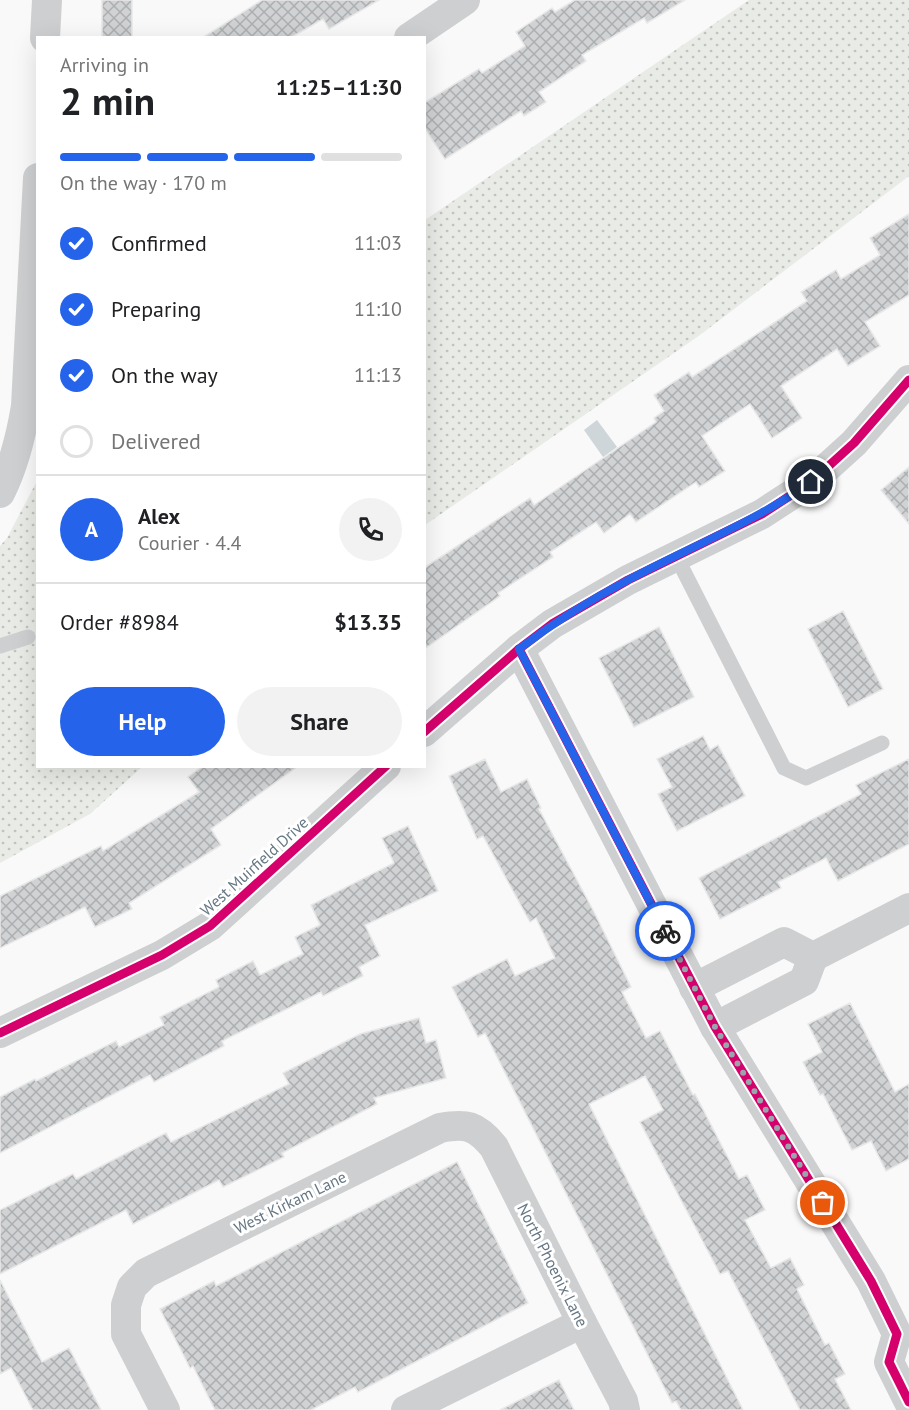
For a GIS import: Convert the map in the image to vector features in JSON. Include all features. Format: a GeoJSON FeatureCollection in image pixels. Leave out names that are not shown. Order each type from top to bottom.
{"type":"FeatureCollection","features":[{"type":"Feature","properties":{"kind":"street"},"geometry":{"type":"LineString","coordinates":[[45,36],[47,0]]}},
{"type":"Feature","properties":{"kind":"street"},"geometry":{"type":"LineString","coordinates":[[412,36],[465,0]]}},
{"type":"Feature","properties":{"kind":"street"},"geometry":{"type":"LineString","coordinates":[[0,493],[13,464],[26,406],[36,227]]}},
{"type":"Feature","properties":{"kind":"street"},"geometry":{"type":"LineString","coordinates":[[426,730],[519,649],[561,619],[628,580],[762,514],[811,482],[854,443],[909,380]]}},
{"type":"Feature","properties":{"kind":"street"},"geometry":{"type":"LineString","coordinates":[[519,649],[715,1027],[903,1336],[889,1362],[909,1402]]}},
{"type":"Feature","properties":{"kind":"street","name":"West Muirfield Drive"},"geometry":{"type":"LineString","coordinates":[[0,1033],[162,955],[210,926],[384,768]]}},
{"type":"Feature","properties":{"kind":"street"},"geometry":{"type":"LineString","coordinates":[[715,1027],[804,981],[813,957],[909,908]]}},
{"type":"Feature","properties":{"kind":"street"},"geometry":{"type":"LineString","coordinates":[[694,988],[784,942],[813,957]]}},
{"type":"Feature","properties":{"kind":"street","name":"West Kirkam Lane"},"geometry":{"type":"LineString","coordinates":[[165,1410],[126,1334],[126,1305],[132,1287],[146,1273],[440,1128],[458,1125],[472,1127]]}},
{"type":"Feature","properties":{"kind":"street","name":"North Phoenix Lane"},"geometry":{"type":"LineString","coordinates":[[472,1127],[485,1136],[494,1147],[623,1401],[625,1410]]}},
{"type":"Feature","properties":{"kind":"street"},"geometry":{"type":"LineString","coordinates":[[406,1410],[582,1323]]}},
{"type":"Feature","properties":{"kind":"lane"},"geometry":{"type":"LineString","coordinates":[[676,556],[784,768],[806,778],[882,743]]}},
{"type":"Feature","properties":{"kind":"lane"},"geometry":{"type":"LineString","coordinates":[[0,646],[28,637]]}},
{"type":"Feature","properties":{"kind":"shaded area"},"geometry":{"type":"Polygon","coordinates":[[[749,0],[909,0],[909,176],[700,335],[426,524],[426,219],[749,0]]]}},
{"type":"Feature","properties":{"kind":"shaded area"},"geometry":{"type":"Polygon","coordinates":[[[597,420],[617,447],[603,457],[584,430],[597,420]]]}},
{"type":"Feature","properties":{"kind":"shaded area"},"geometry":{"type":"Polygon","coordinates":[[[36,483],[36,768],[141,768],[90,814],[0,863],[0,546],[7,538],[36,483]]]}},
{"type":"Feature","properties":{"kind":"building"},"geometry":{"type":"Polygon","coordinates":[[[102,0],[132,0],[132,36],[102,36],[102,0]]]}},
{"type":"Feature","properties":{"kind":"building"},"geometry":{"type":"Polygon","coordinates":[[[262,0],[379,0],[329,29],[323,19],[293,36],[205,36],[262,0]]]}},
{"type":"Feature","properties":{"kind":"building"},"geometry":{"type":"Polygon","coordinates":[[[575,0],[685,0],[647,23],[644,18],[582,55],[586,61],[539,92],[546,102],[524,116],[521,111],[445,159],[426,130],[426,102],[479,69],[482,73],[525,46],[516,32],[552,8],[555,12],[575,0]]]}},
{"type":"Feature","properties":{"kind":"building"},"geometry":{"type":"Polygon","coordinates":[[[909,214],[909,295],[865,322],[880,346],[848,366],[837,349],[781,386],[802,418],[772,438],[750,404],[702,436],[725,471],[699,487],[696,482],[636,522],[630,514],[604,533],[596,522],[550,552],[553,557],[498,593],[500,596],[426,648],[426,567],[530,498],[534,505],[656,422],[654,418],[664,411],[654,395],[689,372],[692,377],[807,301],[801,292],[836,270],[841,279],[880,255],[870,238],[909,214]]]}},
{"type":"Feature","properties":{"kind":"building"},"geometry":{"type":"Polygon","coordinates":[[[909,467],[909,524],[881,490],[909,467]]]}},
{"type":"Feature","properties":{"kind":"building"},"geometry":{"type":"Polygon","coordinates":[[[843,611],[883,689],[848,707],[808,629],[843,611]]]}},
{"type":"Feature","properties":{"kind":"building"},"geometry":{"type":"Polygon","coordinates":[[[659,627],[694,697],[634,727],[599,658],[659,627]]]}},
{"type":"Feature","properties":{"kind":"building"},"geometry":{"type":"Polygon","coordinates":[[[703,736],[710,750],[718,745],[745,796],[677,831],[658,794],[672,787],[657,759],[703,736]]]}},
{"type":"Feature","properties":{"kind":"building"},"geometry":{"type":"Polygon","coordinates":[[[485,759],[501,792],[527,779],[541,808],[539,809],[631,987],[622,992],[646,1038],[660,1031],[739,1179],[747,1175],[765,1210],[745,1220],[771,1268],[790,1258],[804,1285],[797,1289],[825,1345],[829,1343],[845,1374],[835,1379],[851,1410],[800,1410],[728,1271],[720,1274],[640,1122],[663,1110],[645,1076],[589,1104],[743,1410],[681,1410],[676,1401],[672,1403],[485,1033],[478,1037],[452,987],[507,959],[515,976],[555,958],[536,918],[530,922],[483,836],[477,839],[449,776],[485,759]]]}},
{"type":"Feature","properties":{"kind":"building"},"geometry":{"type":"Polygon","coordinates":[[[909,759],[909,844],[838,881],[826,858],[778,882],[781,888],[720,919],[699,878],[861,794],[856,785],[909,759]]]}},
{"type":"Feature","properties":{"kind":"building"},"geometry":{"type":"Polygon","coordinates":[[[200,768],[295,768],[211,829],[221,845],[129,903],[132,909],[95,927],[85,907],[0,948],[0,896],[101,846],[103,851],[199,792],[188,777],[200,768]]]}},
{"type":"Feature","properties":{"kind":"building"},"geometry":{"type":"Polygon","coordinates":[[[408,826],[438,891],[365,925],[380,956],[359,967],[363,976],[323,996],[321,992],[222,1041],[224,1046],[154,1082],[150,1075],[0,1153],[0,1097],[116,1041],[119,1047],[164,1025],[160,1017],[219,987],[216,980],[253,961],[260,975],[303,954],[295,937],[320,925],[311,905],[394,863],[382,838],[408,826]]]}},
{"type":"Feature","properties":{"kind":"building"},"geometry":{"type":"Polygon","coordinates":[[[850,1003],[895,1092],[909,1084],[909,1159],[886,1171],[871,1141],[852,1150],[823,1094],[820,1095],[803,1062],[822,1052],[808,1024],[850,1003]]]}},
{"type":"Feature","properties":{"kind":"building"},"geometry":{"type":"Polygon","coordinates":[[[419,1018],[426,1043],[436,1040],[446,1078],[374,1098],[377,1104],[282,1153],[284,1157],[223,1187],[219,1180],[133,1224],[126,1210],[0,1274],[0,1210],[73,1174],[76,1179],[166,1133],[171,1142],[289,1084],[283,1073],[360,1034],[419,1018]]]}},
{"type":"Feature","properties":{"kind":"building"},"geometry":{"type":"Polygon","coordinates":[[[457,1162],[528,1303],[358,1392],[355,1387],[311,1410],[215,1410],[193,1366],[190,1368],[160,1309],[214,1281],[216,1286],[457,1162]]]}},
{"type":"Feature","properties":{"kind":"building"},"geometry":{"type":"Polygon","coordinates":[[[0,1280],[42,1362],[69,1348],[101,1410],[33,1410],[11,1368],[0,1374],[0,1280]]]}},
{"type":"Feature","properties":{"kind":"building"},"geometry":{"type":"Polygon","coordinates":[[[559,1380],[574,1410],[500,1410],[559,1380]]]}},
{"type":"Feature","properties":{"kind":"cycle path"},"geometry":{"type":"LineString","coordinates":[[426,730],[519,649],[552,624],[628,580],[762,514],[811,482],[854,443],[909,380]]}},
{"type":"Feature","properties":{"kind":"cycle path"},"geometry":{"type":"LineString","coordinates":[[519,649],[715,1027],[871,1281],[897,1334],[889,1362],[909,1402]]}},
{"type":"Feature","properties":{"kind":"cycle path"},"geometry":{"type":"LineString","coordinates":[[0,1033],[162,955],[210,926],[384,768]]}},
{"type":"Feature","properties":{"kind":"way so far"},"geometry":{"type":"LineString","coordinates":[[665,931],[715,1027],[823,1203]]}},
{"type":"Feature","properties":{"kind":"route"},"geometry":{"type":"LineString","coordinates":[[665,931],[519,649],[552,624],[628,580],[762,514],[811,482]]}}]}
